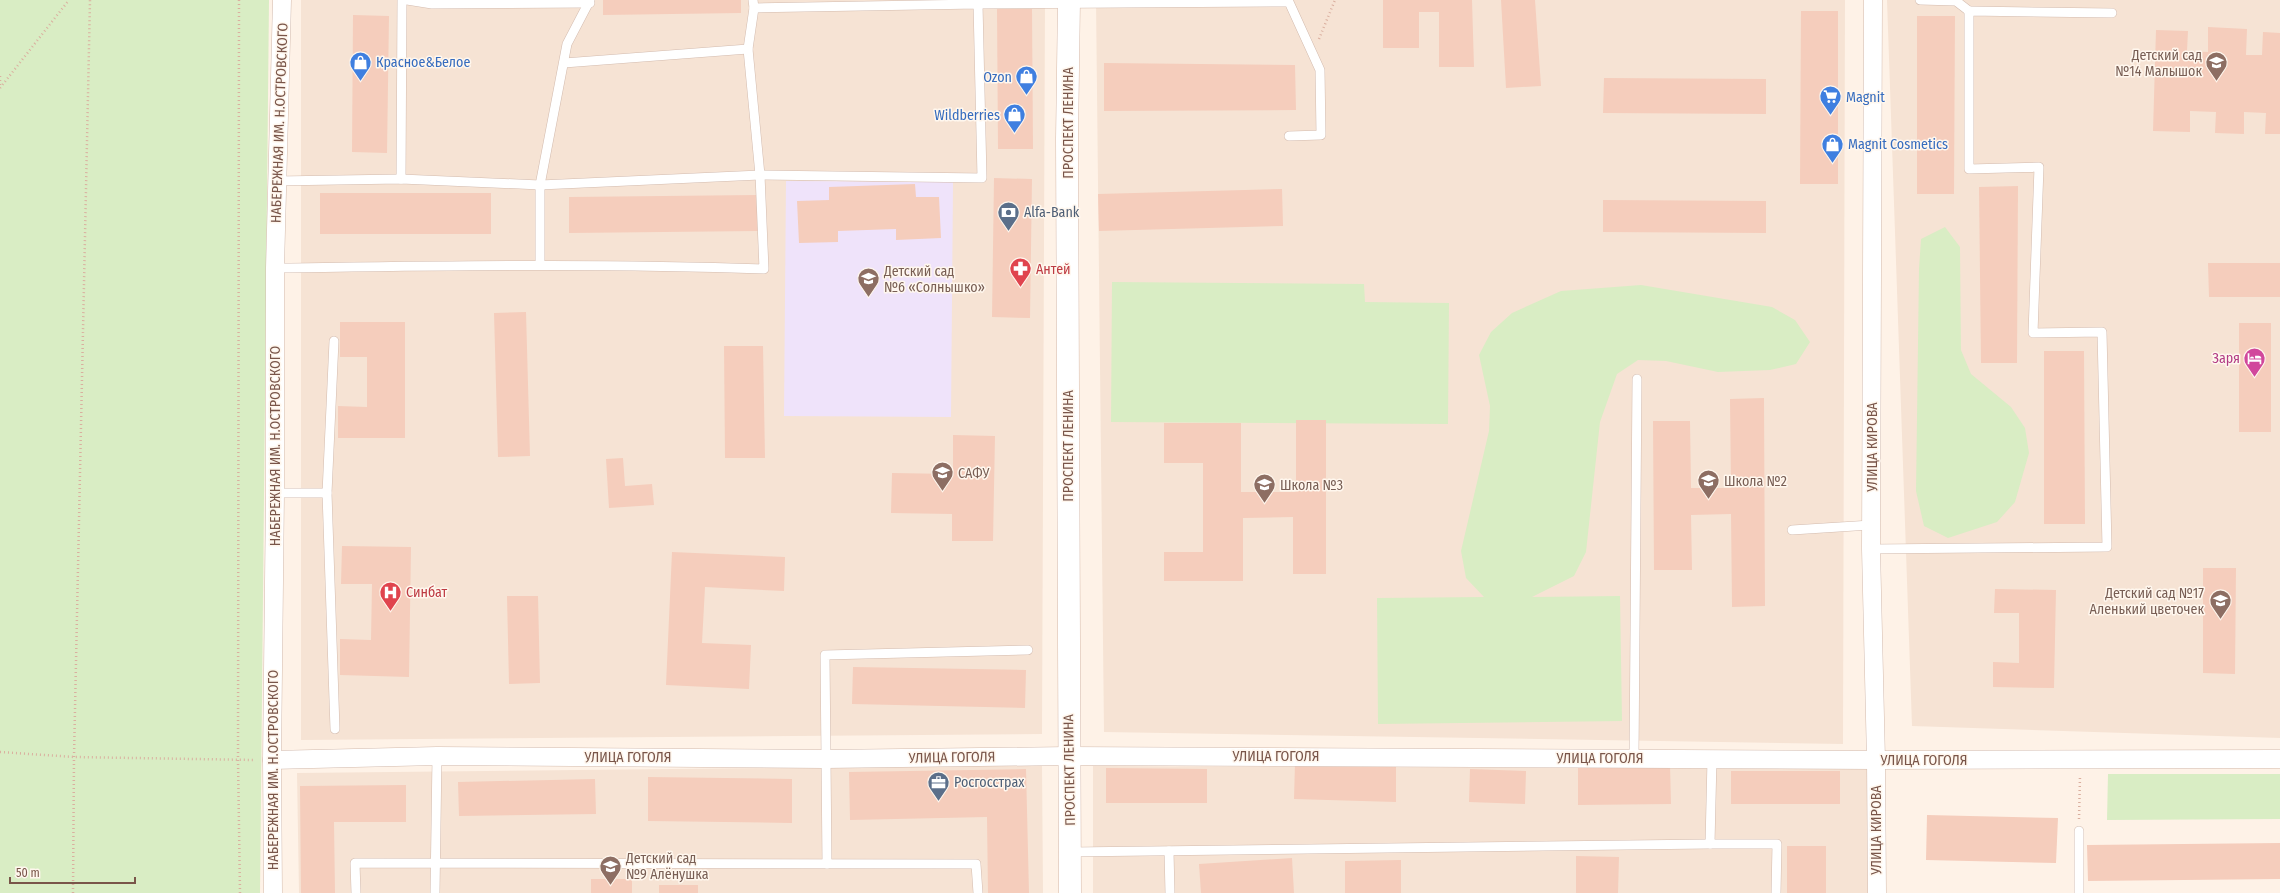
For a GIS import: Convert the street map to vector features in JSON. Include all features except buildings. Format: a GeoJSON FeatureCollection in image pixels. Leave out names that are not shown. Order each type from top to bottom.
{"type":"FeatureCollection","features":[{"type":"Feature","properties":{"kind":"street","name":"НАБЕРЕЖНАЯ ИМ. Н.ОСТРОВСКОГО"},"geometry":{"type":"LineString","coordinates":[[273,893],[272,760],[276,493],[275,268],[276,182],[282,0]]}},
{"type":"Feature","properties":{"kind":"street","name":"УЛИЦА КИРОВА"},"geometry":{"type":"LineString","coordinates":[[1873,0],[1871,549],[1876,760],[1876,893]]}},
{"type":"Feature","properties":{"kind":"street","name":"ПРОСПЕКТ ЛЕНИНА"},"geometry":{"type":"LineString","coordinates":[[1069,2],[1067,139],[1068,756],[1070,893]]}},
{"type":"Feature","properties":{"kind":"street","name":"УЛИЦА ГОГОЛЯ"},"geometry":{"type":"LineString","coordinates":[[272,760],[437,756],[825,759],[1068,756],[1876,760],[2280,759]]}},
{"type":"Feature","properties":{"kind":"lane"},"geometry":{"type":"LineString","coordinates":[[401,179],[402,0]]}},
{"type":"Feature","properties":{"kind":"lane"},"geometry":{"type":"LineString","coordinates":[[407,0],[432,4],[590,2],[567,44],[540,185],[540,265]]}},
{"type":"Feature","properties":{"kind":"lane"},"geometry":{"type":"LineString","coordinates":[[1920,0],[1956,1],[1969,11],[2112,13]]}},
{"type":"Feature","properties":{"kind":"lane"},"geometry":{"type":"LineString","coordinates":[[275,268],[666,265],[764,269],[760,175],[748,49],[753,4],[978,4],[1289,1],[1320,70],[1321,135],[1289,136]]}},
{"type":"Feature","properties":{"kind":"lane"},"geometry":{"type":"LineString","coordinates":[[276,182],[401,179],[540,185],[760,175],[982,178],[978,4]]}},
{"type":"Feature","properties":{"kind":"lane"},"geometry":{"type":"LineString","coordinates":[[1871,549],[2107,547],[2102,332],[2033,333],[2039,167],[1969,169],[1969,11]]}},
{"type":"Feature","properties":{"kind":"lane"},"geometry":{"type":"LineString","coordinates":[[564,63],[748,49]]}},
{"type":"Feature","properties":{"kind":"lane"},"geometry":{"type":"LineString","coordinates":[[334,341],[327,493],[335,729]]}},
{"type":"Feature","properties":{"kind":"lane"},"geometry":{"type":"LineString","coordinates":[[1634,758],[1637,379]]}},
{"type":"Feature","properties":{"kind":"lane"},"geometry":{"type":"LineString","coordinates":[[276,493],[327,493]]}},
{"type":"Feature","properties":{"kind":"lane"},"geometry":{"type":"LineString","coordinates":[[1792,530],[1871,525]]}},
{"type":"Feature","properties":{"kind":"lane"},"geometry":{"type":"LineString","coordinates":[[827,864],[825,655],[1028,650]]}},
{"type":"Feature","properties":{"kind":"lane"},"geometry":{"type":"LineString","coordinates":[[434,893],[436,863],[437,756]]}},
{"type":"Feature","properties":{"kind":"lane"},"geometry":{"type":"LineString","coordinates":[[1710,844],[1712,758]]}},
{"type":"Feature","properties":{"kind":"lane"},"geometry":{"type":"LineString","coordinates":[[2078,893],[2079,831]]}},
{"type":"Feature","properties":{"kind":"lane"},"geometry":{"type":"LineString","coordinates":[[1070,852],[1777,844],[1776,893]]}},
{"type":"Feature","properties":{"kind":"lane"},"geometry":{"type":"LineString","coordinates":[[1169,850],[1170,893]]}},
{"type":"Feature","properties":{"kind":"lane"},"geometry":{"type":"LineString","coordinates":[[356,893],[356,863],[976,864],[978,893]]}},
{"type":"Feature","properties":{"kind":"path"},"geometry":{"type":"LineString","coordinates":[[0,88],[69,0]]}},
{"type":"Feature","properties":{"kind":"path"},"geometry":{"type":"LineString","coordinates":[[74,893],[74,757],[90,0]]}},
{"type":"Feature","properties":{"kind":"path"},"geometry":{"type":"LineString","coordinates":[[239,0],[238,760],[240,893]]}},
{"type":"Feature","properties":{"kind":"path"},"geometry":{"type":"LineString","coordinates":[[1313,54],[1335,0]]}},
{"type":"Feature","properties":{"kind":"path"},"geometry":{"type":"LineString","coordinates":[[0,76],[0,88]]}},
{"type":"Feature","properties":{"kind":"path"},"geometry":{"type":"LineString","coordinates":[[0,752],[74,757],[272,760]]}},
{"type":"Feature","properties":{"kind":"path"},"geometry":{"type":"LineString","coordinates":[[2079,831],[2080,759]]}},
{"type":"Feature","properties":{"kind":"shaded area"},"geometry":{"type":"Polygon","coordinates":[[[301,0],[1045,0],[1042,734],[301,740],[301,0]]]}},
{"type":"Feature","properties":{"kind":"shaded area"},"geometry":{"type":"Polygon","coordinates":[[[1096,0],[1845,0],[1843,744],[1104,732],[1096,0]]]}},
{"type":"Feature","properties":{"kind":"shaded area"},"geometry":{"type":"Polygon","coordinates":[[[1887,0],[2280,0],[2280,738],[1912,726],[1887,0]]]}},
{"type":"Feature","properties":{"kind":"shaded area","name":"Детский сад №6 «Солнышко»"},"geometry":{"type":"Polygon","coordinates":[[[786,181],[953,182],[951,417],[784,416],[786,181]]]}},
{"type":"Feature","properties":{"kind":"shaded area"},"geometry":{"type":"Polygon","coordinates":[[[1042,765],[1043,893],[299,893],[297,773],[1042,765]]]}},
{"type":"Feature","properties":{"kind":"shaded area"},"geometry":{"type":"Polygon","coordinates":[[[1093,766],[1873,769],[1869,893],[1093,893],[1093,766]]]}},
{"type":"Feature","properties":{"kind":"green space"},"geometry":{"type":"Polygon","coordinates":[[[0,0],[269,0],[260,893],[0,893],[0,0]]]}},
{"type":"Feature","properties":{"kind":"green space"},"geometry":{"type":"Polygon","coordinates":[[[1945,227],[1960,247],[1961,350],[1971,374],[2011,407],[2025,428],[2029,453],[2015,502],[1997,522],[1948,538],[1924,526],[1916,491],[1919,269],[1921,239],[1945,227]]]}},
{"type":"Feature","properties":{"kind":"green space"},"geometry":{"type":"Polygon","coordinates":[[[1112,282],[1364,284],[1365,302],[1449,303],[1448,424],[1111,422],[1112,282]]]}},
{"type":"Feature","properties":{"kind":"green space"},"geometry":{"type":"Polygon","coordinates":[[[1641,285],[1772,307],[1795,320],[1810,342],[1796,364],[1770,370],[1718,372],[1666,361],[1638,360],[1617,374],[1600,422],[1586,552],[1574,576],[1532,597],[1620,596],[1622,721],[1378,724],[1377,598],[1484,597],[1466,578],[1461,551],[1489,431],[1490,406],[1479,355],[1491,332],[1512,313],[1561,291],[1641,285]]]}},
{"type":"Feature","properties":{"kind":"green space"},"geometry":{"type":"Polygon","coordinates":[[[2108,774],[2280,774],[2280,819],[2107,820],[2108,774]]]}},
{"type":"Feature","properties":{"kind":"place","name":"Красное&Белое"},"geometry":{"type":"Point","coordinates":[360,82]}},
{"type":"Feature","properties":{"kind":"place","name":"Детский сад №14 Малышок"},"geometry":{"type":"Point","coordinates":[2217,82]}},
{"type":"Feature","properties":{"kind":"place","name":"Ozon"},"geometry":{"type":"Point","coordinates":[1027,96]}},
{"type":"Feature","properties":{"kind":"place","name":"Magnit"},"geometry":{"type":"Point","coordinates":[1831,116]}},
{"type":"Feature","properties":{"kind":"place","name":"Wildberries"},"geometry":{"type":"Point","coordinates":[1015,134]}},
{"type":"Feature","properties":{"kind":"place","name":"Magnit Cosmetics"},"geometry":{"type":"Point","coordinates":[1832,164]}},
{"type":"Feature","properties":{"kind":"place","name":"Alfa-Bank"},"geometry":{"type":"Point","coordinates":[1009,232]}},
{"type":"Feature","properties":{"kind":"place","name":"Антей"},"geometry":{"type":"Point","coordinates":[1020,288]}},
{"type":"Feature","properties":{"kind":"place","name":"Детский сад №6 «Солнышко»"},"geometry":{"type":"Point","coordinates":[869,298]}},
{"type":"Feature","properties":{"kind":"place","name":"Заря"},"geometry":{"type":"Point","coordinates":[2255,378]}},
{"type":"Feature","properties":{"kind":"place","name":"САФУ"},"geometry":{"type":"Point","coordinates":[943,492]}},
{"type":"Feature","properties":{"kind":"place","name":"Школа №2"},"geometry":{"type":"Point","coordinates":[1709,500]}},
{"type":"Feature","properties":{"kind":"place","name":"Школа №3"},"geometry":{"type":"Point","coordinates":[1265,504]}},
{"type":"Feature","properties":{"kind":"place","name":"Синбат"},"geometry":{"type":"Point","coordinates":[391,612]}},
{"type":"Feature","properties":{"kind":"place","name":"Детский сад №17 Аленький цветочек"},"geometry":{"type":"Point","coordinates":[2220,620]}},
{"type":"Feature","properties":{"kind":"place","name":"Росгосстрах"},"geometry":{"type":"Point","coordinates":[938,802]}},
{"type":"Feature","properties":{"kind":"place","name":"Детский сад №9 Алёнушка"},"geometry":{"type":"Point","coordinates":[611,886]}}]}
